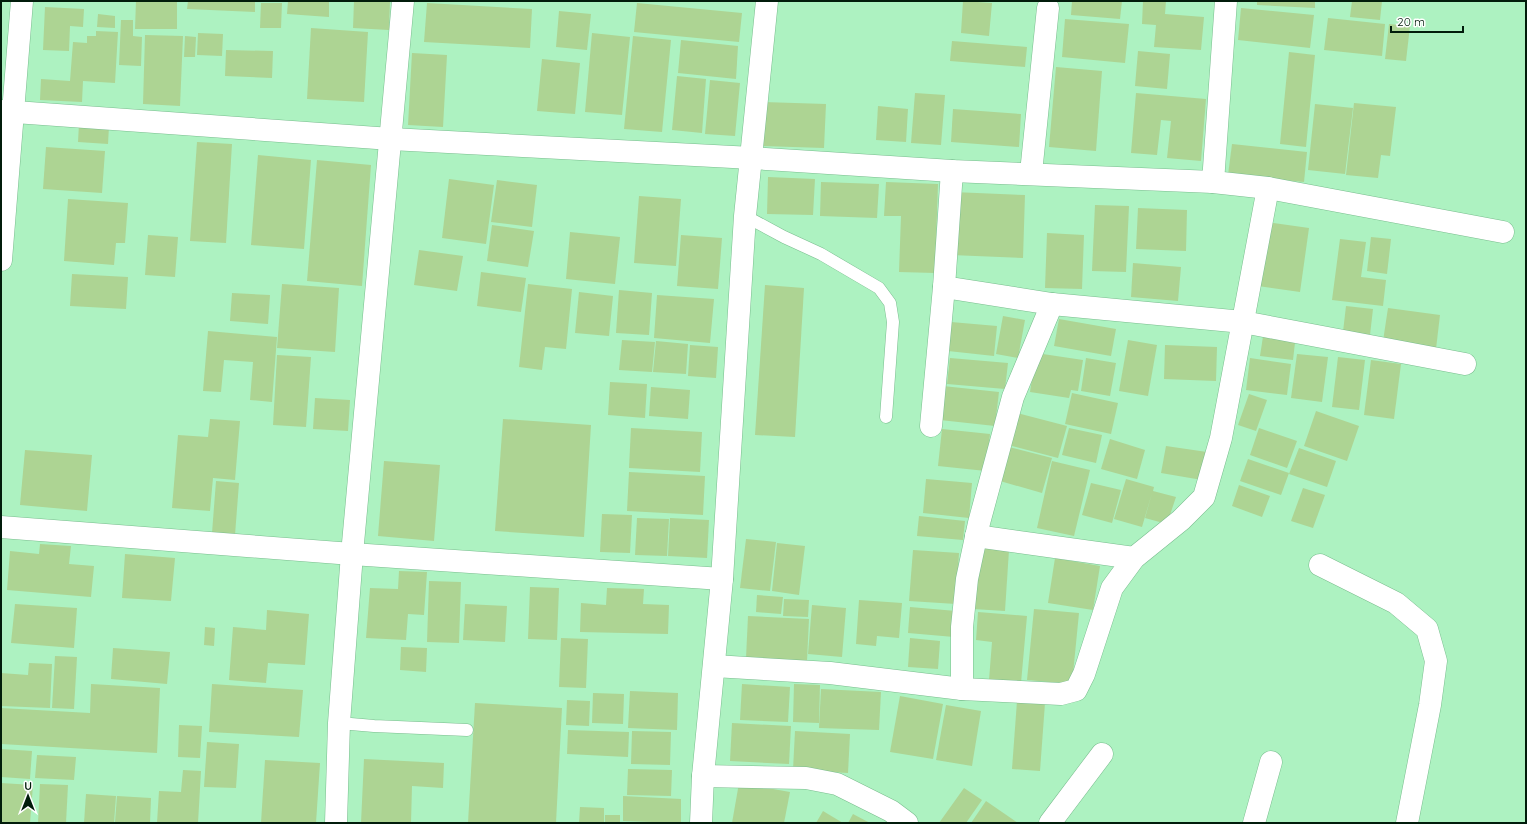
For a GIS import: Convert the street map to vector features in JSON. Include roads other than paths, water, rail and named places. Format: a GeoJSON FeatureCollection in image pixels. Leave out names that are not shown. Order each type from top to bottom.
{"type":"FeatureCollection","features":[{"type":"Feature","properties":{"kind":"street"},"geometry":{"type":"LineString","coordinates":[[1,260],[6,112],[22,1]]}},
{"type":"Feature","properties":{"kind":"street"},"geometry":{"type":"LineString","coordinates":[[336,823],[338,723],[352,554],[403,1]]}},
{"type":"Feature","properties":{"kind":"street"},"geometry":{"type":"LineString","coordinates":[[701,823],[703,776],[722,579],[745,216],[767,1]]}},
{"type":"Feature","properties":{"kind":"street"},"geometry":{"type":"LineString","coordinates":[[1213,182],[1226,1]]}},
{"type":"Feature","properties":{"kind":"street"},"geometry":{"type":"LineString","coordinates":[[1031,173],[1048,8]]}},
{"type":"Feature","properties":{"kind":"street"},"geometry":{"type":"LineString","coordinates":[[6,112],[391,140],[752,158],[952,170],[1213,182],[1268,188],[1503,232]]}},
{"type":"Feature","properties":{"kind":"street"},"geometry":{"type":"LineString","coordinates":[[931,426],[944,287],[952,170]]}},
{"type":"Feature","properties":{"kind":"street"},"geometry":{"type":"LineString","coordinates":[[714,666],[830,673],[962,689],[1061,694],[1076,690],[1084,674],[1112,588],[1134,558],[1181,520],[1204,497],[1221,438],[1268,188]]}},
{"type":"Feature","properties":{"kind":"street"},"geometry":{"type":"LineString","coordinates":[[944,287],[1052,304],[1243,322],[1466,364]]}},
{"type":"Feature","properties":{"kind":"street"},"geometry":{"type":"LineString","coordinates":[[962,689],[963,619],[967,579],[976,536],[1013,397],[1052,304]]}},
{"type":"Feature","properties":{"kind":"street"},"geometry":{"type":"LineString","coordinates":[[1,527],[352,554],[722,579]]}},
{"type":"Feature","properties":{"kind":"street"},"geometry":{"type":"LineString","coordinates":[[976,536],[1134,558]]}},
{"type":"Feature","properties":{"kind":"street"},"geometry":{"type":"LineString","coordinates":[[1320,565],[1396,603],[1427,629],[1436,661],[1430,705],[1407,823]]}},
{"type":"Feature","properties":{"kind":"street"},"geometry":{"type":"LineString","coordinates":[[1050,823],[1102,754]]}},
{"type":"Feature","properties":{"kind":"street"},"geometry":{"type":"LineString","coordinates":[[1254,823],[1271,762]]}},
{"type":"Feature","properties":{"kind":"street"},"geometry":{"type":"LineString","coordinates":[[703,776],[806,778],[837,784],[891,811],[907,823]]}},
{"type":"Feature","properties":{"kind":"lane"},"geometry":{"type":"LineString","coordinates":[[745,216],[784,237],[821,254],[879,288],[890,303],[893,322],[886,417]]}},
{"type":"Feature","properties":{"kind":"lane"},"geometry":{"type":"LineString","coordinates":[[338,723],[467,730]]}}]}
